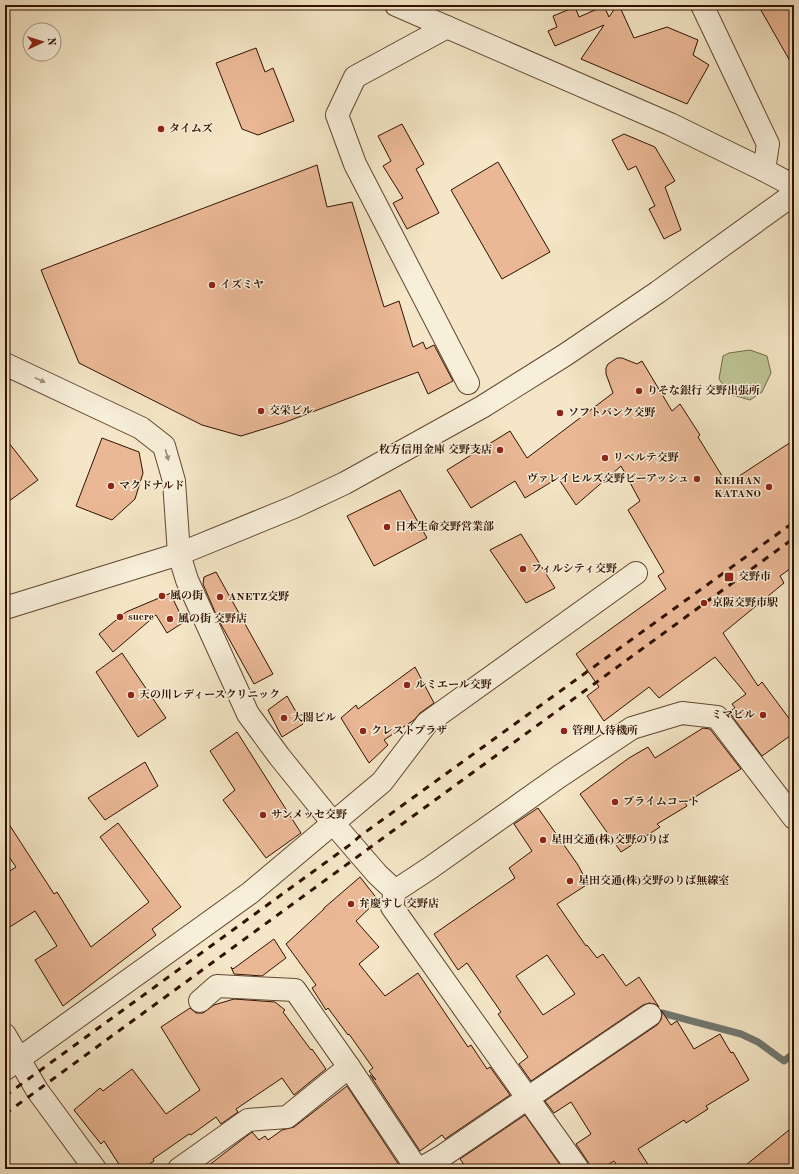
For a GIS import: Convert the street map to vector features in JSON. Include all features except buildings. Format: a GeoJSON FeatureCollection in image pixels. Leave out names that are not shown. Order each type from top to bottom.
{"type":"FeatureCollection","features":[{"type":"Feature","properties":{"kind":"street"},"geometry":{"type":"LineString","coordinates":[[396,5],[670,124],[794,186]]}},
{"type":"Feature","properties":{"kind":"street"},"geometry":{"type":"LineString","coordinates":[[702,5],[768,144],[764,170]]}},
{"type":"Feature","properties":{"kind":"street"},"geometry":{"type":"LineString","coordinates":[[447,27],[355,77],[337,115],[355,164],[468,383]]}},
{"type":"Feature","properties":{"kind":"street"},"geometry":{"type":"LineString","coordinates":[[10,606],[179,554],[345,483],[482,407],[565,356],[794,194]]}},
{"type":"Feature","properties":{"kind":"street"},"geometry":{"type":"LineString","coordinates":[[5,364],[141,428],[164,446],[174,481],[179,554],[187,580],[248,714],[279,756],[333,823],[376,874],[395,891]]}},
{"type":"Feature","properties":{"kind":"street"},"geometry":{"type":"LineString","coordinates":[[12,1064],[250,893],[382,782],[427,723],[636,573]]}},
{"type":"Feature","properties":{"kind":"street"},"geometry":{"type":"LineString","coordinates":[[578,1169],[392,907],[395,891],[560,776],[632,728],[682,713],[716,717],[794,818]]}},
{"type":"Feature","properties":{"kind":"street"},"geometry":{"type":"LineString","coordinates":[[200,1001],[217,986],[295,990],[417,1169]]}},
{"type":"Feature","properties":{"kind":"street"},"geometry":{"type":"LineString","coordinates":[[420,1169],[441,1157],[528,1099],[650,1015]]}},
{"type":"Feature","properties":{"kind":"street"},"geometry":{"type":"LineString","coordinates":[[5,1035],[12,1064],[37,1090],[95,1169]]}},
{"type":"Feature","properties":{"kind":"street"},"geometry":{"type":"LineString","coordinates":[[179,1169],[248,1120],[287,1117],[349,1068]]}},
{"type":"Feature","properties":{"kind":"green space"},"geometry":{"type":"Polygon","coordinates":[[[750,350],[767,356],[771,373],[762,392],[750,400],[729,394],[719,379],[723,356],[729,353],[750,350]]]}},
{"type":"Feature","properties":{"kind":"waterway"},"geometry":{"type":"LineString","coordinates":[[656,1017],[662,1013],[741,1034],[758,1042],[784,1061],[794,1053]]}},
{"type":"Feature","properties":{"kind":"railway"},"geometry":{"type":"LineString","coordinates":[[5,1096],[360,836],[794,522]]}},
{"type":"Feature","properties":{"kind":"railway"},"geometry":{"type":"LineString","coordinates":[[5,1114],[794,538]]}},
{"type":"Feature","properties":{"kind":"place","name":"タイムズ"},"geometry":{"type":"Point","coordinates":[161,129]}},
{"type":"Feature","properties":{"kind":"place","name":"イズミヤ"},"geometry":{"type":"Point","coordinates":[212,285]}},
{"type":"Feature","properties":{"kind":"place","name":"りそな銀行 交野出張所"},"geometry":{"type":"Point","coordinates":[639,391]}},
{"type":"Feature","properties":{"kind":"place","name":"交栄ビル"},"geometry":{"type":"Point","coordinates":[261,411]}},
{"type":"Feature","properties":{"kind":"place","name":"ソフトバンク交野"},"geometry":{"type":"Point","coordinates":[560,413]}},
{"type":"Feature","properties":{"kind":"place","name":"枚方信用金庫 交野支店"},"geometry":{"type":"Point","coordinates":[500,450]}},
{"type":"Feature","properties":{"kind":"place","name":"リベルテ交野"},"geometry":{"type":"Point","coordinates":[605,458]}},
{"type":"Feature","properties":{"kind":"place","name":"ヴァレイヒルズ交野ビーアッシュ"},"geometry":{"type":"Point","coordinates":[697,479]}},
{"type":"Feature","properties":{"kind":"place","name":"マクドナルド"},"geometry":{"type":"Point","coordinates":[111,486]}},
{"type":"Feature","properties":{"kind":"place","name":"KEIHAN KATANO"},"geometry":{"type":"Point","coordinates":[769,487]}},
{"type":"Feature","properties":{"kind":"place","name":"日本生命交野営業部"},"geometry":{"type":"Point","coordinates":[387,527]}},
{"type":"Feature","properties":{"kind":"place","name":"フィルシティ交野"},"geometry":{"type":"Point","coordinates":[523,569]}},
{"type":"Feature","properties":{"kind":"place","name":"交野市"},"geometry":{"type":"Point","coordinates":[729,577]}},
{"type":"Feature","properties":{"kind":"place","name":"風の街"},"geometry":{"type":"Point","coordinates":[162,596]}},
{"type":"Feature","properties":{"kind":"place","name":"ANETZ交野"},"geometry":{"type":"Point","coordinates":[220,597]}},
{"type":"Feature","properties":{"kind":"place","name":"京阪交野市駅"},"geometry":{"type":"Point","coordinates":[704,603]}},
{"type":"Feature","properties":{"kind":"place","name":"sucre"},"geometry":{"type":"Point","coordinates":[120,617]}},
{"type":"Feature","properties":{"kind":"place","name":"風の街 交野店"},"geometry":{"type":"Point","coordinates":[170,619]}},
{"type":"Feature","properties":{"kind":"place","name":"ルミエール交野"},"geometry":{"type":"Point","coordinates":[407,685]}},
{"type":"Feature","properties":{"kind":"place","name":"天の川レディースクリニック"},"geometry":{"type":"Point","coordinates":[131,695]}},
{"type":"Feature","properties":{"kind":"place","name":"ミマビル"},"geometry":{"type":"Point","coordinates":[763,715]}},
{"type":"Feature","properties":{"kind":"place","name":"大閤ビル"},"geometry":{"type":"Point","coordinates":[284,718]}},
{"type":"Feature","properties":{"kind":"place","name":"クレストプラザ"},"geometry":{"type":"Point","coordinates":[363,731]}},
{"type":"Feature","properties":{"kind":"place","name":"管理人待機所"},"geometry":{"type":"Point","coordinates":[564,731]}},
{"type":"Feature","properties":{"kind":"place","name":"プライムコート"},"geometry":{"type":"Point","coordinates":[615,802]}},
{"type":"Feature","properties":{"kind":"place","name":"サンメッセ交野"},"geometry":{"type":"Point","coordinates":[263,815]}},
{"type":"Feature","properties":{"kind":"place","name":"星田交通(株)交野のりば"},"geometry":{"type":"Point","coordinates":[543,840]}},
{"type":"Feature","properties":{"kind":"place","name":"星田交通(株)交野のりば無線室"},"geometry":{"type":"Point","coordinates":[570,881]}},
{"type":"Feature","properties":{"kind":"place","name":"弁慶すし 交野店"},"geometry":{"type":"Point","coordinates":[351,904]}}]}
